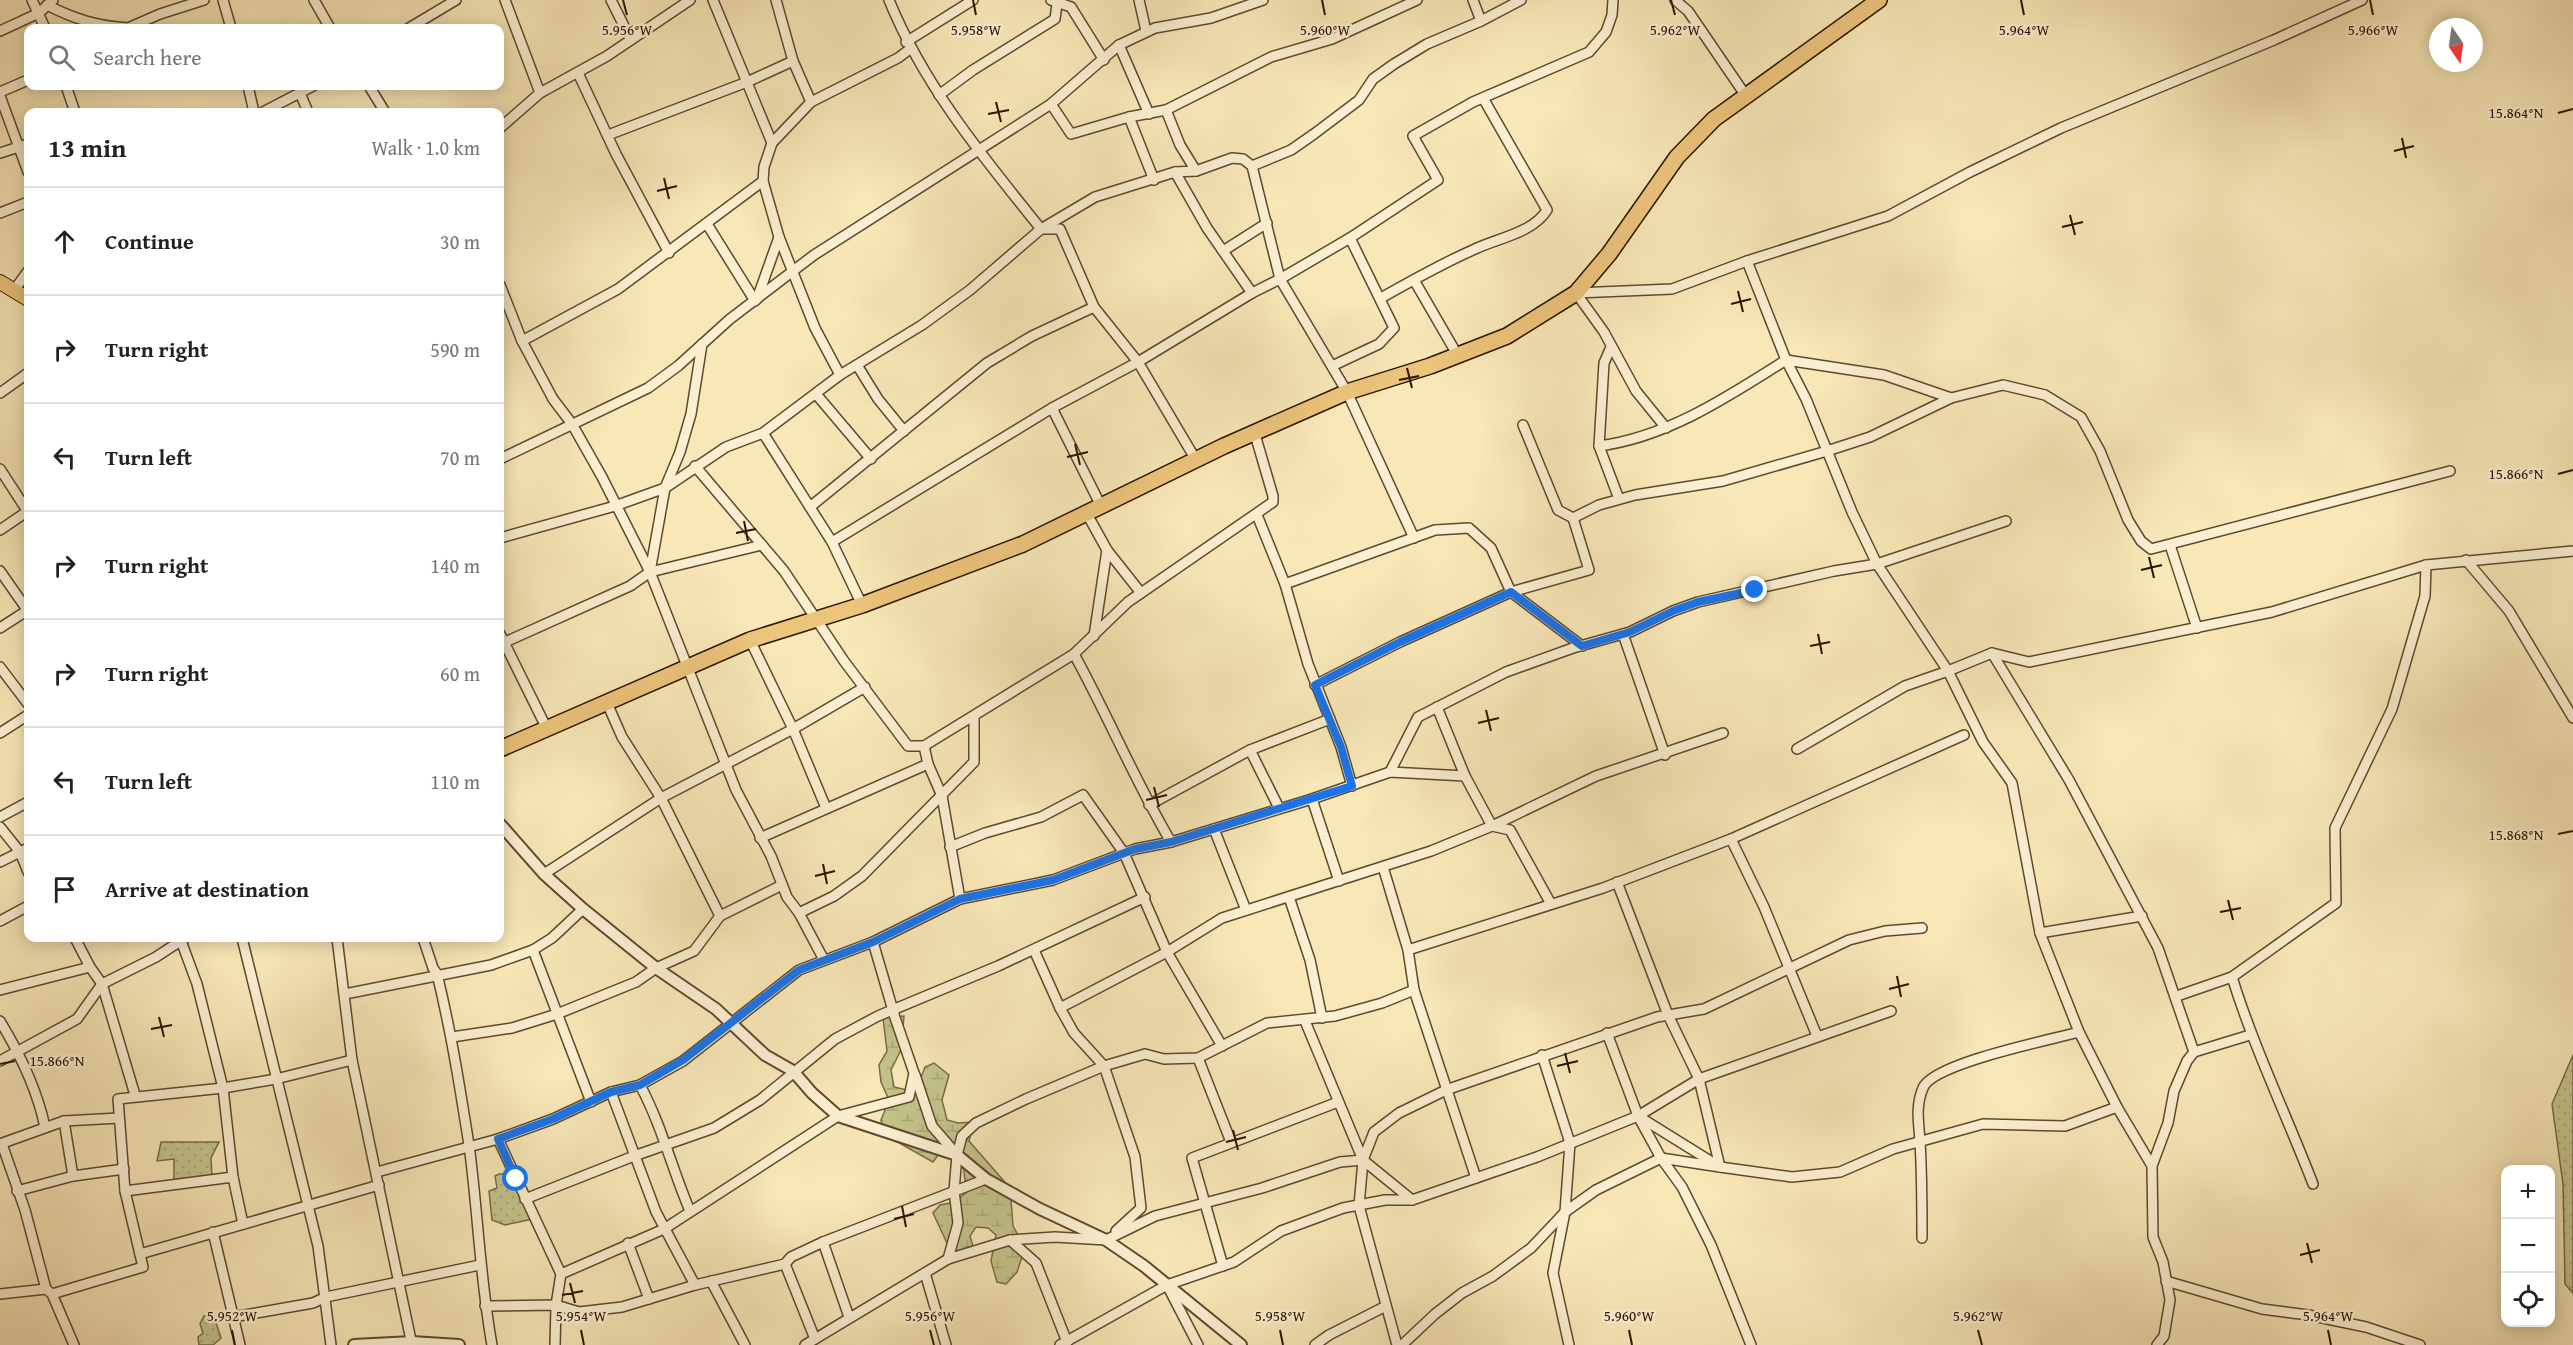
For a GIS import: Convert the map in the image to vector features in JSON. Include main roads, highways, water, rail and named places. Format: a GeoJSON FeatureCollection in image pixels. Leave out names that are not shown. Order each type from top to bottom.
{"type":"FeatureCollection","features":[{"type":"Feature","properties":{"kind":"highway"},"geometry":{"type":"LineString","coordinates":[[504,745],[547,729],[750,640],[862,605],[1023,544],[1254,431],[1347,392],[1458,356],[1507,336],[1576,293],[1609,254],[1677,157],[1714,119],[1879,0]]}},
{"type":"Feature","properties":{"kind":"main road"},"geometry":{"type":"LineString","coordinates":[[0,282],[24,296]]}}]}
